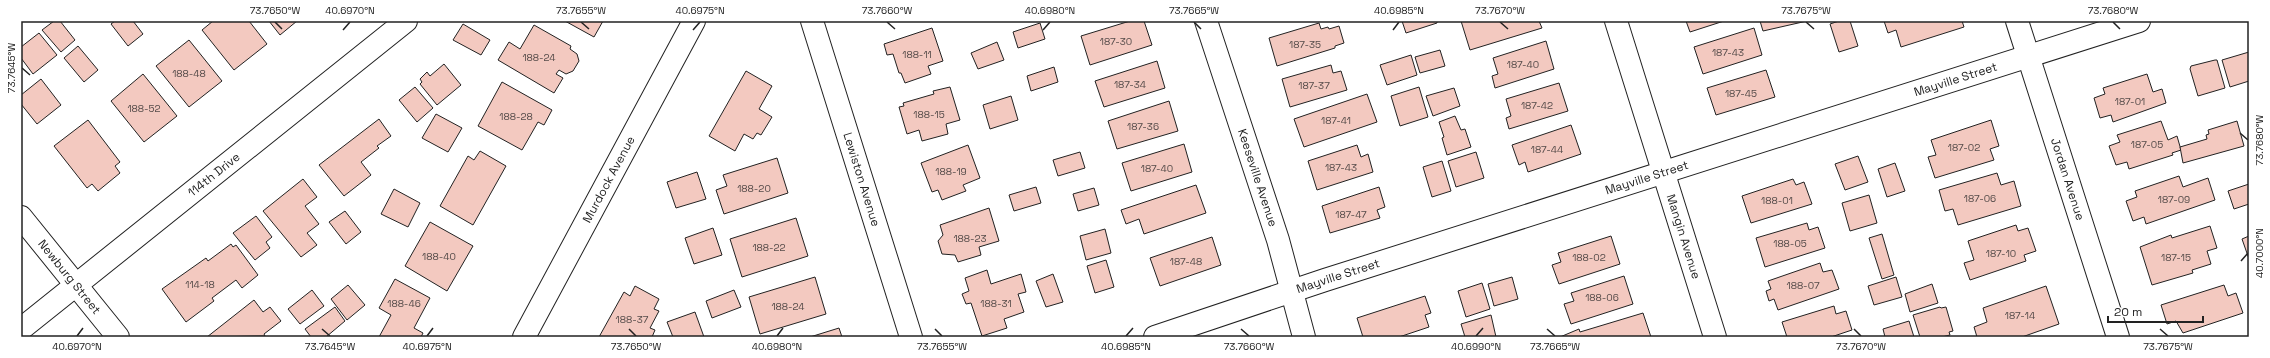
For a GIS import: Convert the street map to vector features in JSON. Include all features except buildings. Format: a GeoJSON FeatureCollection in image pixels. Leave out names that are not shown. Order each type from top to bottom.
{"type":"FeatureCollection","features":[{"type":"Feature","properties":{"kind":"street","name":"114th Drive"},"geometry":{"type":"LineString","coordinates":[[21,329],[76,287],[406,21]]}},
{"type":"Feature","properties":{"kind":"street","name":"Murdock Avenue"},"geometry":{"type":"LineString","coordinates":[[524,337],[694,21]]}},
{"type":"Feature","properties":{"kind":"street","name":"Lewiston Avenue"},"geometry":{"type":"LineString","coordinates":[[812,21],[911,337]]}},
{"type":"Feature","properties":{"kind":"street","name":"Keeseville Avenue"},"geometry":{"type":"LineString","coordinates":[[1206,21],[1278,240],[1304,337]]}},
{"type":"Feature","properties":{"kind":"street","name":"Mangin Avenue"},"geometry":{"type":"LineString","coordinates":[[1616,21],[1715,337]]}},
{"type":"Feature","properties":{"kind":"street","name":"Jordan Avenue"},"geometry":{"type":"LineString","coordinates":[[2017,21],[2118,337]]}},
{"type":"Feature","properties":{"kind":"street","name":"Mayville Street"},"geometry":{"type":"LineString","coordinates":[[1155,337],[1291,291],[2139,21]]}},
{"type":"Feature","properties":{"kind":"street","name":"Newburg Street"},"geometry":{"type":"LineString","coordinates":[[21,217],[76,287],[118,337]]}}]}
